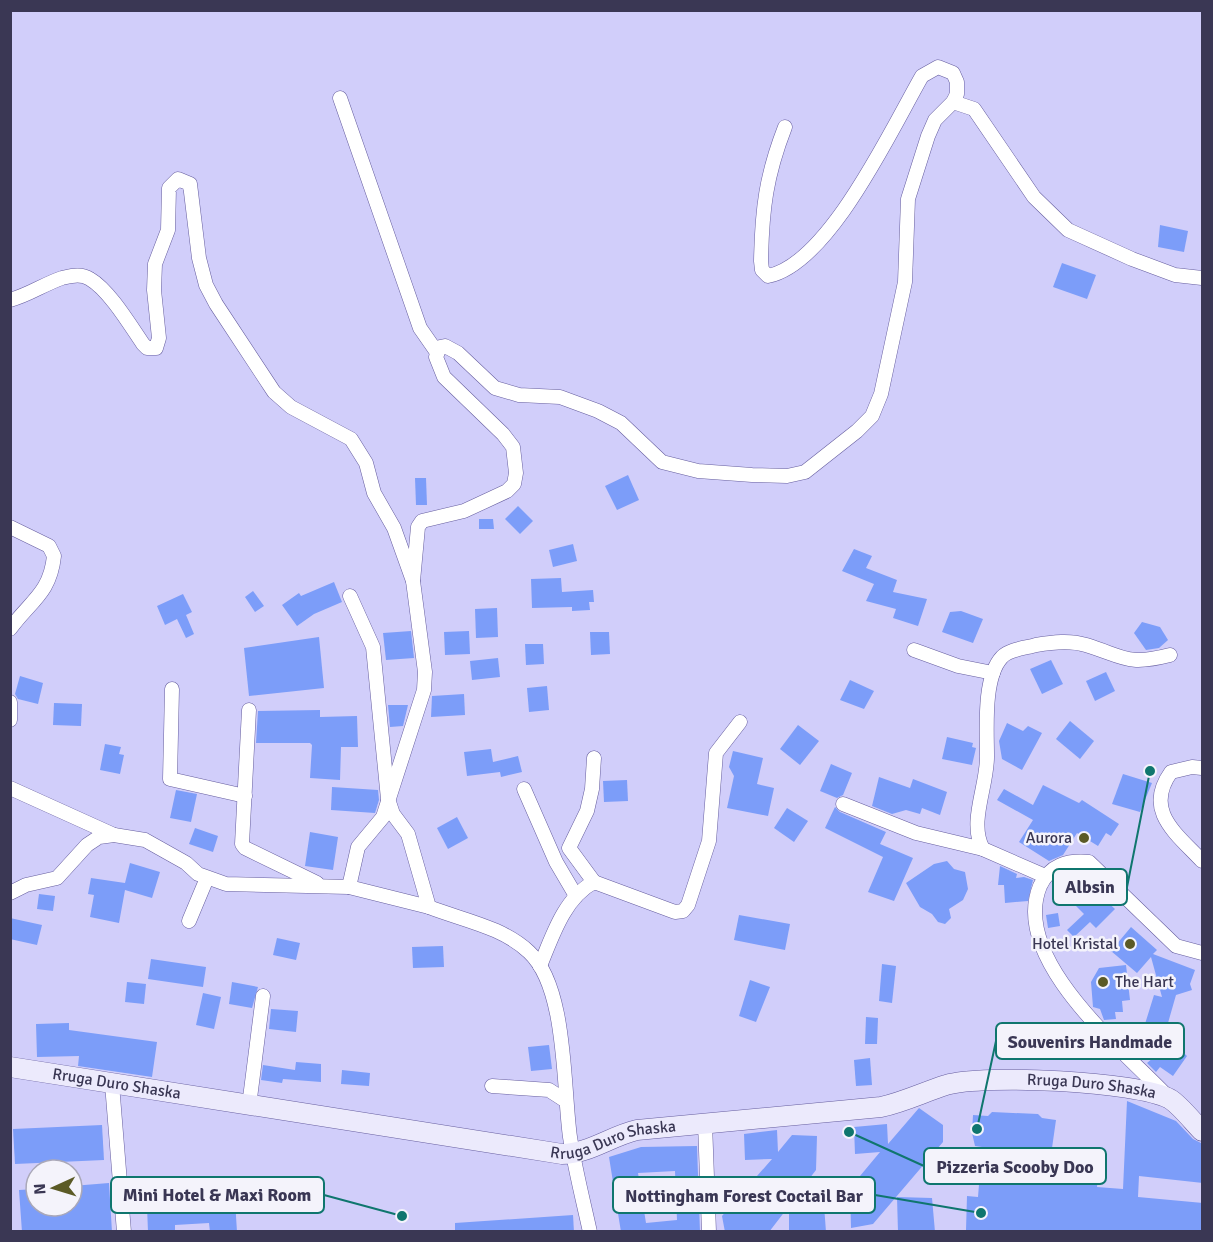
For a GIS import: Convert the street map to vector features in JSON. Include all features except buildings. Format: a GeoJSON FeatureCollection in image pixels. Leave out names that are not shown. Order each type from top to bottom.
{"type":"FeatureCollection","features":[{"type":"Feature","properties":{"kind":"main road","name":"Rruga Duro Shaska"},"geometry":{"type":"LineString","coordinates":[[10,1067],[249,1106],[573,1154],[622,1133],[881,1107],[907,1101],[946,1085],[989,1080],[1113,1084],[1170,1100],[1203,1131]]}},
{"type":"Feature","properties":{"kind":"street"},"geometry":{"type":"LineString","coordinates":[[436,351],[445,346],[451,348],[495,388],[519,395],[560,397],[598,411],[621,423],[662,462],[699,471],[752,475],[787,476],[805,472],[857,431],[872,416],[881,394],[905,282],[908,199],[928,136],[935,120],[953,102],[957,82],[953,73],[938,68],[921,76],[843,213],[791,266],[768,276],[762,270],[761,261],[764,199],[770,165],[785,127]]}},
{"type":"Feature","properties":{"kind":"street"},"geometry":{"type":"LineString","coordinates":[[340,98],[420,328],[436,351],[438,366],[444,377],[503,434],[513,447],[516,472],[513,484],[507,490],[464,512],[422,522],[418,527],[413,581]]}},
{"type":"Feature","properties":{"kind":"street"},"geometry":{"type":"LineString","coordinates":[[953,102],[974,109],[1034,197],[1068,230],[1132,259],[1175,275],[1203,278]]}},
{"type":"Feature","properties":{"kind":"street"},"geometry":{"type":"LineString","coordinates":[[10,300],[27,296],[60,279],[81,276],[90,278],[147,348],[156,348],[159,338],[154,290],[155,264],[168,230],[169,188],[178,179],[190,184],[199,258],[206,285],[216,304],[273,392],[291,407],[351,439],[360,449],[374,493],[394,528],[413,581],[425,672],[424,690],[380,823],[358,847],[349,888]]}},
{"type":"Feature","properties":{"kind":"street"},"geometry":{"type":"LineString","coordinates":[[10,527],[49,546],[54,556],[48,580],[40,597],[10,629]]}},
{"type":"Feature","properties":{"kind":"street"},"geometry":{"type":"LineString","coordinates":[[350,596],[373,647],[388,799],[393,814],[408,834],[429,907]]}},
{"type":"Feature","properties":{"kind":"street"},"geometry":{"type":"LineString","coordinates":[[983,849],[978,840],[977,824],[987,767],[987,705],[993,673],[1003,657],[1018,649],[1056,641],[1085,644],[1117,658],[1144,662],[1170,655]]}},
{"type":"Feature","properties":{"kind":"street"},"geometry":{"type":"LineString","coordinates":[[914,650],[958,666],[993,673]]}},
{"type":"Feature","properties":{"kind":"street"},"geometry":{"type":"LineString","coordinates":[[172,689],[170,779],[245,796]]}},
{"type":"Feature","properties":{"kind":"street"},"geometry":{"type":"LineString","coordinates":[[10,702],[10,720]]}},
{"type":"Feature","properties":{"kind":"street"},"geometry":{"type":"LineString","coordinates":[[249,710],[242,839],[245,849],[322,885]]}},
{"type":"Feature","properties":{"kind":"street"},"geometry":{"type":"LineString","coordinates":[[594,758],[592,789],[587,811],[569,848],[594,882],[675,912],[683,911],[693,894],[709,841],[716,753],[740,722]]}},
{"type":"Feature","properties":{"kind":"street"},"geometry":{"type":"LineString","coordinates":[[1203,768],[1192,767],[1171,772],[1160,793],[1160,805],[1163,816],[1174,832],[1203,861]]}},
{"type":"Feature","properties":{"kind":"street"},"geometry":{"type":"LineString","coordinates":[[10,788],[114,834],[145,840],[207,878],[240,885],[322,885],[349,888],[429,907],[512,938],[530,952],[540,966],[556,1013],[573,1154],[590,1232]]}},
{"type":"Feature","properties":{"kind":"street"},"geometry":{"type":"LineString","coordinates":[[524,789],[556,862],[576,896]]}},
{"type":"Feature","properties":{"kind":"street"},"geometry":{"type":"LineString","coordinates":[[843,804],[916,833],[983,849],[1045,876]]}},
{"type":"Feature","properties":{"kind":"street"},"geometry":{"type":"LineString","coordinates":[[10,894],[26,885],[57,878],[87,845],[99,837],[114,834]]}},
{"type":"Feature","properties":{"kind":"street"},"geometry":{"type":"LineString","coordinates":[[1170,1100],[1068,993],[1044,955],[1035,908],[1045,876],[1064,863],[1089,862],[1176,945],[1203,952]]}},
{"type":"Feature","properties":{"kind":"street"},"geometry":{"type":"LineString","coordinates":[[189,921],[207,878]]}},
{"type":"Feature","properties":{"kind":"street"},"geometry":{"type":"LineString","coordinates":[[540,966],[559,923],[576,896],[594,882]]}},
{"type":"Feature","properties":{"kind":"street"},"geometry":{"type":"LineString","coordinates":[[249,1106],[263,996]]}},
{"type":"Feature","properties":{"kind":"street"},"geometry":{"type":"LineString","coordinates":[[112,1084],[124,1232]]}},
{"type":"Feature","properties":{"kind":"street"},"geometry":{"type":"LineString","coordinates":[[492,1086],[549,1090],[566,1101]]}},
{"type":"Feature","properties":{"kind":"street"},"geometry":{"type":"LineString","coordinates":[[705,1123],[709,1232]]}},
{"type":"Feature","properties":{"kind":"place","name":"Albsin"},"geometry":{"type":"Point","coordinates":[1150,771]}},
{"type":"Feature","properties":{"kind":"place","name":"Aurora"},"geometry":{"type":"Point","coordinates":[1084,838]}},
{"type":"Feature","properties":{"kind":"place","name":"Hotel Kristal"},"geometry":{"type":"Point","coordinates":[1130,944]}},
{"type":"Feature","properties":{"kind":"place","name":"The Hart"},"geometry":{"type":"Point","coordinates":[1103,982]}},
{"type":"Feature","properties":{"kind":"place","name":"Souvenirs Handmade"},"geometry":{"type":"Point","coordinates":[977,1129]}},
{"type":"Feature","properties":{"kind":"place","name":"Pizzeria Scooby Doo"},"geometry":{"type":"Point","coordinates":[849,1132]}},
{"type":"Feature","properties":{"kind":"place","name":"Nottingham Forest Coctail Bar"},"geometry":{"type":"Point","coordinates":[981,1213]}},
{"type":"Feature","properties":{"kind":"place","name":"Mini Hotel & Maxi Room"},"geometry":{"type":"Point","coordinates":[402,1216]}}]}
